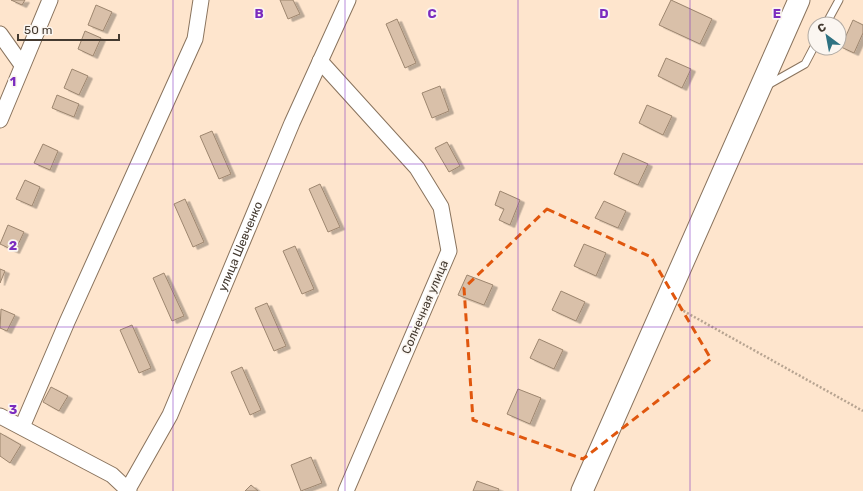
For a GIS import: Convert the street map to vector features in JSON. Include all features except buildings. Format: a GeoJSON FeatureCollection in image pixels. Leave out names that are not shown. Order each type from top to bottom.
{"type":"FeatureCollection","features":[{"type":"Feature","properties":{"kind":"main road"},"geometry":{"type":"LineString","coordinates":[[582,491],[799,0]]}},
{"type":"Feature","properties":{"kind":"street"},"geometry":{"type":"LineString","coordinates":[[0,120],[50,0]]}},
{"type":"Feature","properties":{"kind":"street"},"geometry":{"type":"LineString","coordinates":[[22,427],[67,322],[195,39],[201,0]]}},
{"type":"Feature","properties":{"kind":"street","name":"улица Шевченко"},"geometry":{"type":"LineString","coordinates":[[128,491],[170,415],[289,129],[348,0]]}},
{"type":"Feature","properties":{"kind":"street"},"geometry":{"type":"LineString","coordinates":[[0,34],[22,65]]}},
{"type":"Feature","properties":{"kind":"street","name":"Солнечная улица"},"geometry":{"type":"LineString","coordinates":[[320,61],[417,168],[441,207],[449,251],[346,491]]}},
{"type":"Feature","properties":{"kind":"street"},"geometry":{"type":"LineString","coordinates":[[0,416],[112,475],[128,491]]}},
{"type":"Feature","properties":{"kind":"lane"},"geometry":{"type":"LineString","coordinates":[[830,16],[838,0]]}},
{"type":"Feature","properties":{"kind":"lane"},"geometry":{"type":"LineString","coordinates":[[759,90],[805,64],[809,56]]}},
{"type":"Feature","properties":{"kind":"path"},"geometry":{"type":"LineString","coordinates":[[666,301],[863,411]]}},
{"type":"Feature","properties":{"kind":"highlighted area"},"geometry":{"type":"Polygon","coordinates":[[[547,209],[651,257],[711,359],[583,459],[473,420],[464,288],[547,209]]]}}]}
